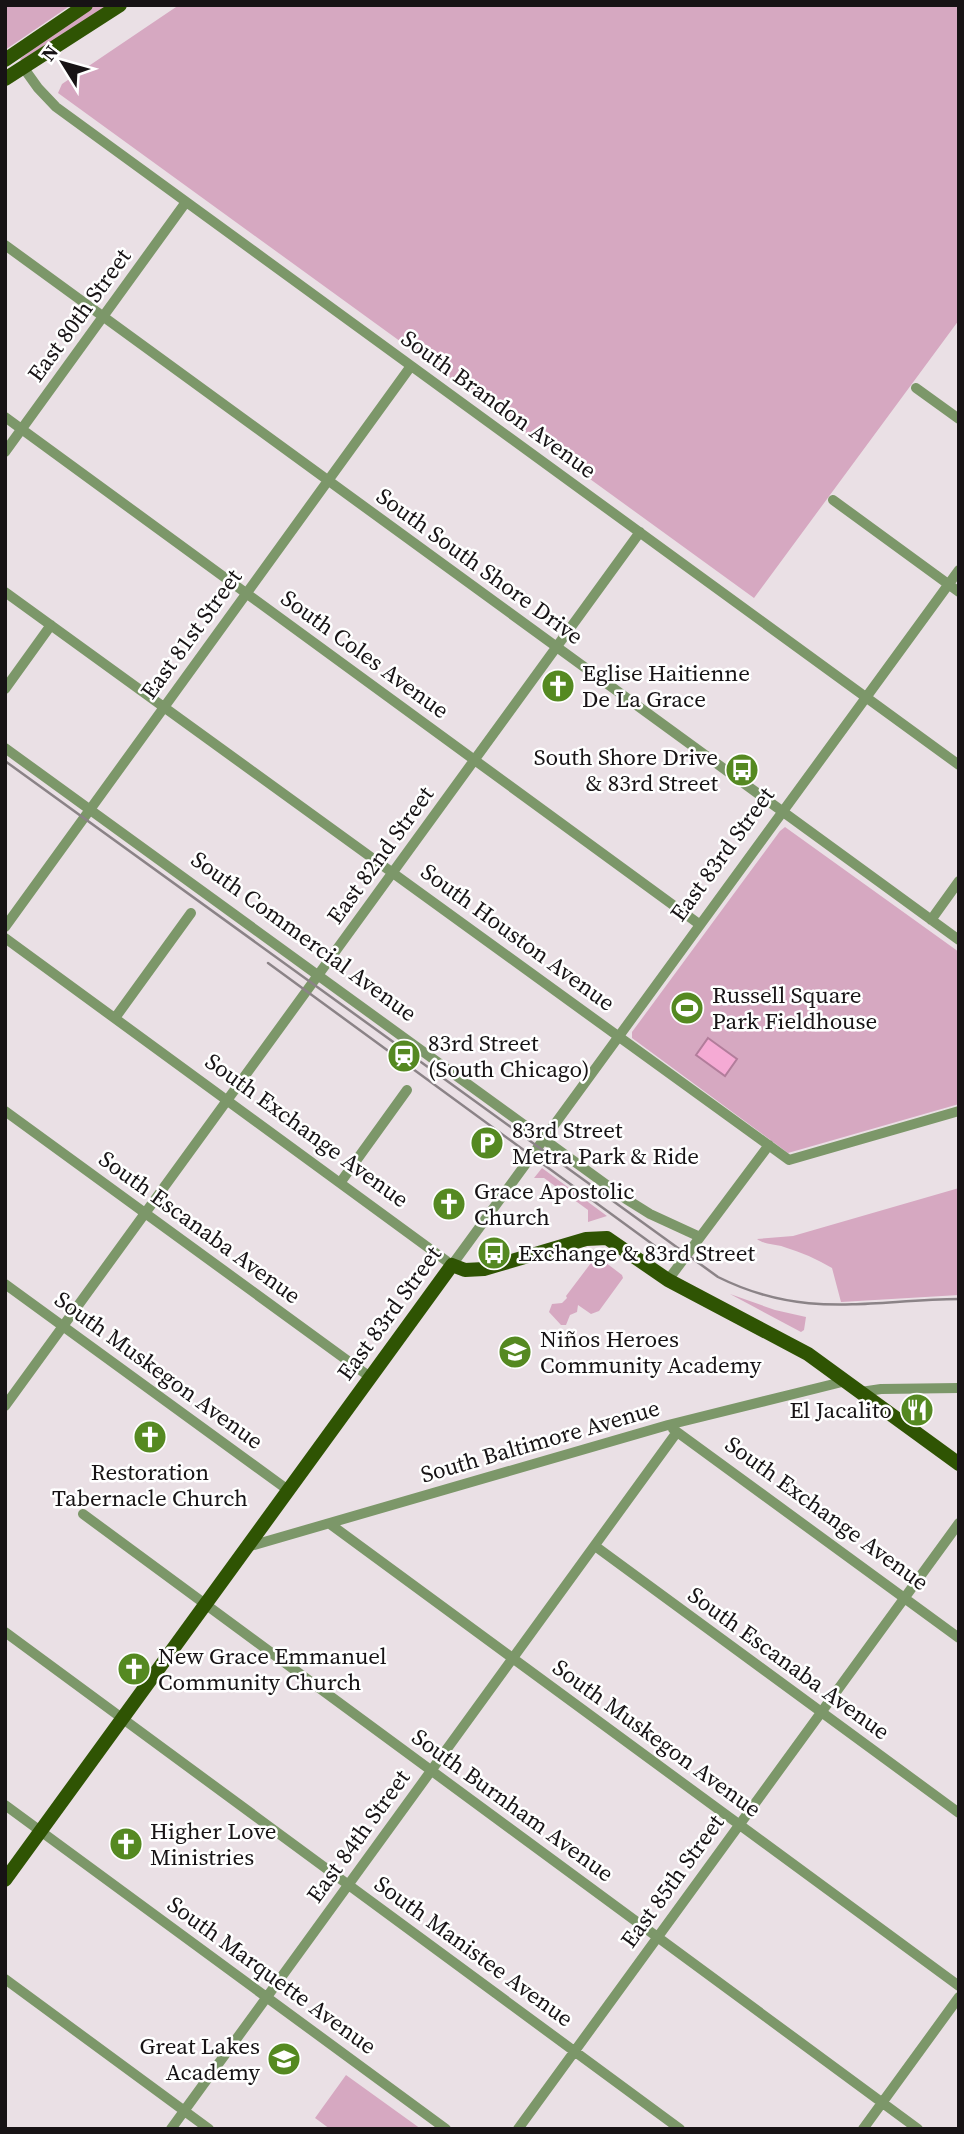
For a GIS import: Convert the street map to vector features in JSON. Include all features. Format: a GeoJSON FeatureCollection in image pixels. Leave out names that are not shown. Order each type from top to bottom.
{"type":"FeatureCollection","features":[{"type":"Feature","properties":{"kind":"main road"},"geometry":{"type":"LineString","coordinates":[[5,60],[86,5]]}},
{"type":"Feature","properties":{"kind":"main road"},"geometry":{"type":"LineString","coordinates":[[5,79],[120,5]]}},
{"type":"Feature","properties":{"kind":"main road"},"geometry":{"type":"LineString","coordinates":[[452,1265],[465,1270],[484,1269],[586,1239],[607,1238],[668,1280],[793,1346],[846,1381],[959,1464]]}},
{"type":"Feature","properties":{"kind":"main road","name":"East 83rd Street"},"geometry":{"type":"LineString","coordinates":[[5,1880],[452,1265]]}},
{"type":"Feature","properties":{"kind":"street","name":"South Brandon Avenue"},"geometry":{"type":"LineString","coordinates":[[23,68],[56,107],[959,765]]}},
{"type":"Feature","properties":{"kind":"street","name":"East 80th Street"},"geometry":{"type":"LineString","coordinates":[[5,452],[186,202]]}},
{"type":"Feature","properties":{"kind":"street","name":"South South Shore Drive"},"geometry":{"type":"LineString","coordinates":[[5,245],[959,940]]}},
{"type":"Feature","properties":{"kind":"street","name":"East 81st Street"},"geometry":{"type":"LineString","coordinates":[[5,927],[411,366]]}},
{"type":"Feature","properties":{"kind":"street"},"geometry":{"type":"LineString","coordinates":[[916,388],[959,419]]}},
{"type":"Feature","properties":{"kind":"street","name":"South Coles Avenue"},"geometry":{"type":"LineString","coordinates":[[5,417],[699,924]]}},
{"type":"Feature","properties":{"kind":"street"},"geometry":{"type":"LineString","coordinates":[[833,500],[959,592]]}},
{"type":"Feature","properties":{"kind":"street","name":"East 82nd Street"},"geometry":{"type":"LineString","coordinates":[[5,1406],[640,533]]}},
{"type":"Feature","properties":{"kind":"street","name":"East 83rd Street"},"geometry":{"type":"LineString","coordinates":[[452,1265],[959,570]]}},
{"type":"Feature","properties":{"kind":"street","name":"South Houston Avenue"},"geometry":{"type":"LineString","coordinates":[[5,592],[789,1160],[959,1111]]}},
{"type":"Feature","properties":{"kind":"street"},"geometry":{"type":"LineString","coordinates":[[5,689],[51,625]]}},
{"type":"Feature","properties":{"kind":"street","name":"South Commercial Avenue"},"geometry":{"type":"LineString","coordinates":[[5,748],[637,1206],[700,1237]]}},
{"type":"Feature","properties":{"kind":"street"},"geometry":{"type":"LineString","coordinates":[[931,920],[959,881]]}},
{"type":"Feature","properties":{"kind":"street"},"geometry":{"type":"LineString","coordinates":[[115,1018],[191,913]]}},
{"type":"Feature","properties":{"kind":"street","name":"South Exchange Avenue"},"geometry":{"type":"LineString","coordinates":[[5,938],[452,1265]]}},
{"type":"Feature","properties":{"kind":"street"},"geometry":{"type":"LineString","coordinates":[[340,1183],[407,1090]]}},
{"type":"Feature","properties":{"kind":"street","name":"South Escanaba Avenue"},"geometry":{"type":"LineString","coordinates":[[5,1111],[370,1377]]}},
{"type":"Feature","properties":{"kind":"street"},"geometry":{"type":"LineString","coordinates":[[668,1280],[769,1145]]}},
{"type":"Feature","properties":{"kind":"street","name":"South Muskegon Avenue"},"geometry":{"type":"LineString","coordinates":[[5,1284],[288,1490]]}},
{"type":"Feature","properties":{"kind":"street","name":"South Baltimore Avenue"},"geometry":{"type":"LineString","coordinates":[[247,1547],[846,1381]]}},
{"type":"Feature","properties":{"kind":"street"},"geometry":{"type":"LineString","coordinates":[[861,1392],[881,1389],[959,1388]]}},
{"type":"Feature","properties":{"kind":"street","name":"South Exchange Avenue"},"geometry":{"type":"LineString","coordinates":[[673,1428],[959,1638]]}},
{"type":"Feature","properties":{"kind":"street","name":"East 84th Street"},"geometry":{"type":"LineString","coordinates":[[172,2129],[595,1546],[673,1428]]}},
{"type":"Feature","properties":{"kind":"street","name":"South Burnham Avenue"},"geometry":{"type":"LineString","coordinates":[[83,1514],[918,2129]]}},
{"type":"Feature","properties":{"kind":"street","name":"East 85th Street"},"geometry":{"type":"LineString","coordinates":[[519,2129],[959,1523]]}},
{"type":"Feature","properties":{"kind":"street","name":"South Muskegon Avenue"},"geometry":{"type":"LineString","coordinates":[[330,1524],[959,1986]]}},
{"type":"Feature","properties":{"kind":"street","name":"South Escanaba Avenue"},"geometry":{"type":"LineString","coordinates":[[595,1546],[959,1813]]}},
{"type":"Feature","properties":{"kind":"street","name":"South Manistee Avenue"},"geometry":{"type":"LineString","coordinates":[[5,1632],[680,2129]]}},
{"type":"Feature","properties":{"kind":"street","name":"South Marquette Avenue"},"geometry":{"type":"LineString","coordinates":[[5,1805],[446,2129]]}},
{"type":"Feature","properties":{"kind":"street"},"geometry":{"type":"LineString","coordinates":[[5,1979],[209,2129]]}},
{"type":"Feature","properties":{"kind":"street"},"geometry":{"type":"LineString","coordinates":[[863,2129],[959,1997]]}},
{"type":"Feature","properties":{"kind":"shaded area"},"geometry":{"type":"Polygon","coordinates":[[[5,5],[71,5],[5,50],[5,5]]]}},
{"type":"Feature","properties":{"kind":"shaded area"},"geometry":{"type":"Polygon","coordinates":[[[94,5],[110,5],[23,62],[20,59],[48,36],[94,5]]]}},
{"type":"Feature","properties":{"kind":"shaded area"},"geometry":{"type":"Polygon","coordinates":[[[179,5],[959,5],[959,320],[754,598],[58,93],[62,84],[179,5]]]}},
{"type":"Feature","properties":{"kind":"shaded area"},"geometry":{"type":"Polygon","coordinates":[[[785,827],[959,952],[959,1104],[788,1153],[632,1038],[632,1032],[785,827]]]}},
{"type":"Feature","properties":{"kind":"shaded area"},"geometry":{"type":"Polygon","coordinates":[[[708,1038],[737,1059],[725,1076],[696,1055],[708,1038]]]}},
{"type":"Feature","properties":{"kind":"shaded area"},"geometry":{"type":"Polygon","coordinates":[[[542,1168],[607,1216],[588,1222],[588,1210],[544,1178],[534,1178],[542,1168]]]}},
{"type":"Feature","properties":{"kind":"shaded area"},"geometry":{"type":"Polygon","coordinates":[[[959,1188],[959,1295],[841,1302],[832,1268],[803,1253],[757,1239],[793,1236],[959,1188]]]}},
{"type":"Feature","properties":{"kind":"shaded area"},"geometry":{"type":"Polygon","coordinates":[[[594,1259],[601,1259],[623,1278],[599,1311],[591,1314],[578,1305],[577,1312],[570,1315],[566,1325],[561,1325],[549,1312],[552,1304],[562,1303],[567,1298],[594,1259]]]}},
{"type":"Feature","properties":{"kind":"shaded area"},"geometry":{"type":"Polygon","coordinates":[[[730,1294],[775,1310],[806,1317],[804,1330],[801,1332],[730,1294]]]}},
{"type":"Feature","properties":{"kind":"shaded area"},"geometry":{"type":"Polygon","coordinates":[[[346,2075],[421,2129],[330,2129],[315,2118],[346,2075]]]}},
{"type":"Feature","properties":{"kind":"railway"},"geometry":{"type":"LineString","coordinates":[[5,761],[718,1277],[779,1299],[808,1303],[865,1304],[959,1299]]}},
{"type":"Feature","properties":{"kind":"railway"},"geometry":{"type":"LineString","coordinates":[[268,963],[655,1246]]}},
{"type":"Feature","properties":{"kind":"place","name":"Eglise Haitienne De La Grace"},"geometry":{"type":"Point","coordinates":[558,686]}},
{"type":"Feature","properties":{"kind":"place","name":"South Shore Drive & 83rd Street"},"geometry":{"type":"Point","coordinates":[742,770]}},
{"type":"Feature","properties":{"kind":"place","name":"Russell Square Park Fieldhouse"},"geometry":{"type":"Point","coordinates":[687,1008]}},
{"type":"Feature","properties":{"kind":"place","name":"83rd Street (South Chicago)"},"geometry":{"type":"Point","coordinates":[404,1056]}},
{"type":"Feature","properties":{"kind":"place","name":"83rd Street Metra Park & Ride"},"geometry":{"type":"Point","coordinates":[487,1143]}},
{"type":"Feature","properties":{"kind":"place","name":"Grace Apostolic Church"},"geometry":{"type":"Point","coordinates":[449,1204]}},
{"type":"Feature","properties":{"kind":"place","name":"Exchange & 83rd Street"},"geometry":{"type":"Point","coordinates":[494,1253]}},
{"type":"Feature","properties":{"kind":"place","name":"Niños Heroes Community Academy"},"geometry":{"type":"Point","coordinates":[515,1352]}},
{"type":"Feature","properties":{"kind":"place","name":"El Jacalito"},"geometry":{"type":"Point","coordinates":[917,1410]}},
{"type":"Feature","properties":{"kind":"place","name":"Restoration Tabernacle Church"},"geometry":{"type":"Point","coordinates":[150,1437]}},
{"type":"Feature","properties":{"kind":"place","name":"New Grace Emmanuel Community Church"},"geometry":{"type":"Point","coordinates":[134,1669]}},
{"type":"Feature","properties":{"kind":"place","name":"Higher Love Ministries"},"geometry":{"type":"Point","coordinates":[126,1844]}},
{"type":"Feature","properties":{"kind":"place","name":"Great Lakes Academy"},"geometry":{"type":"Point","coordinates":[284,2059]}}]}
